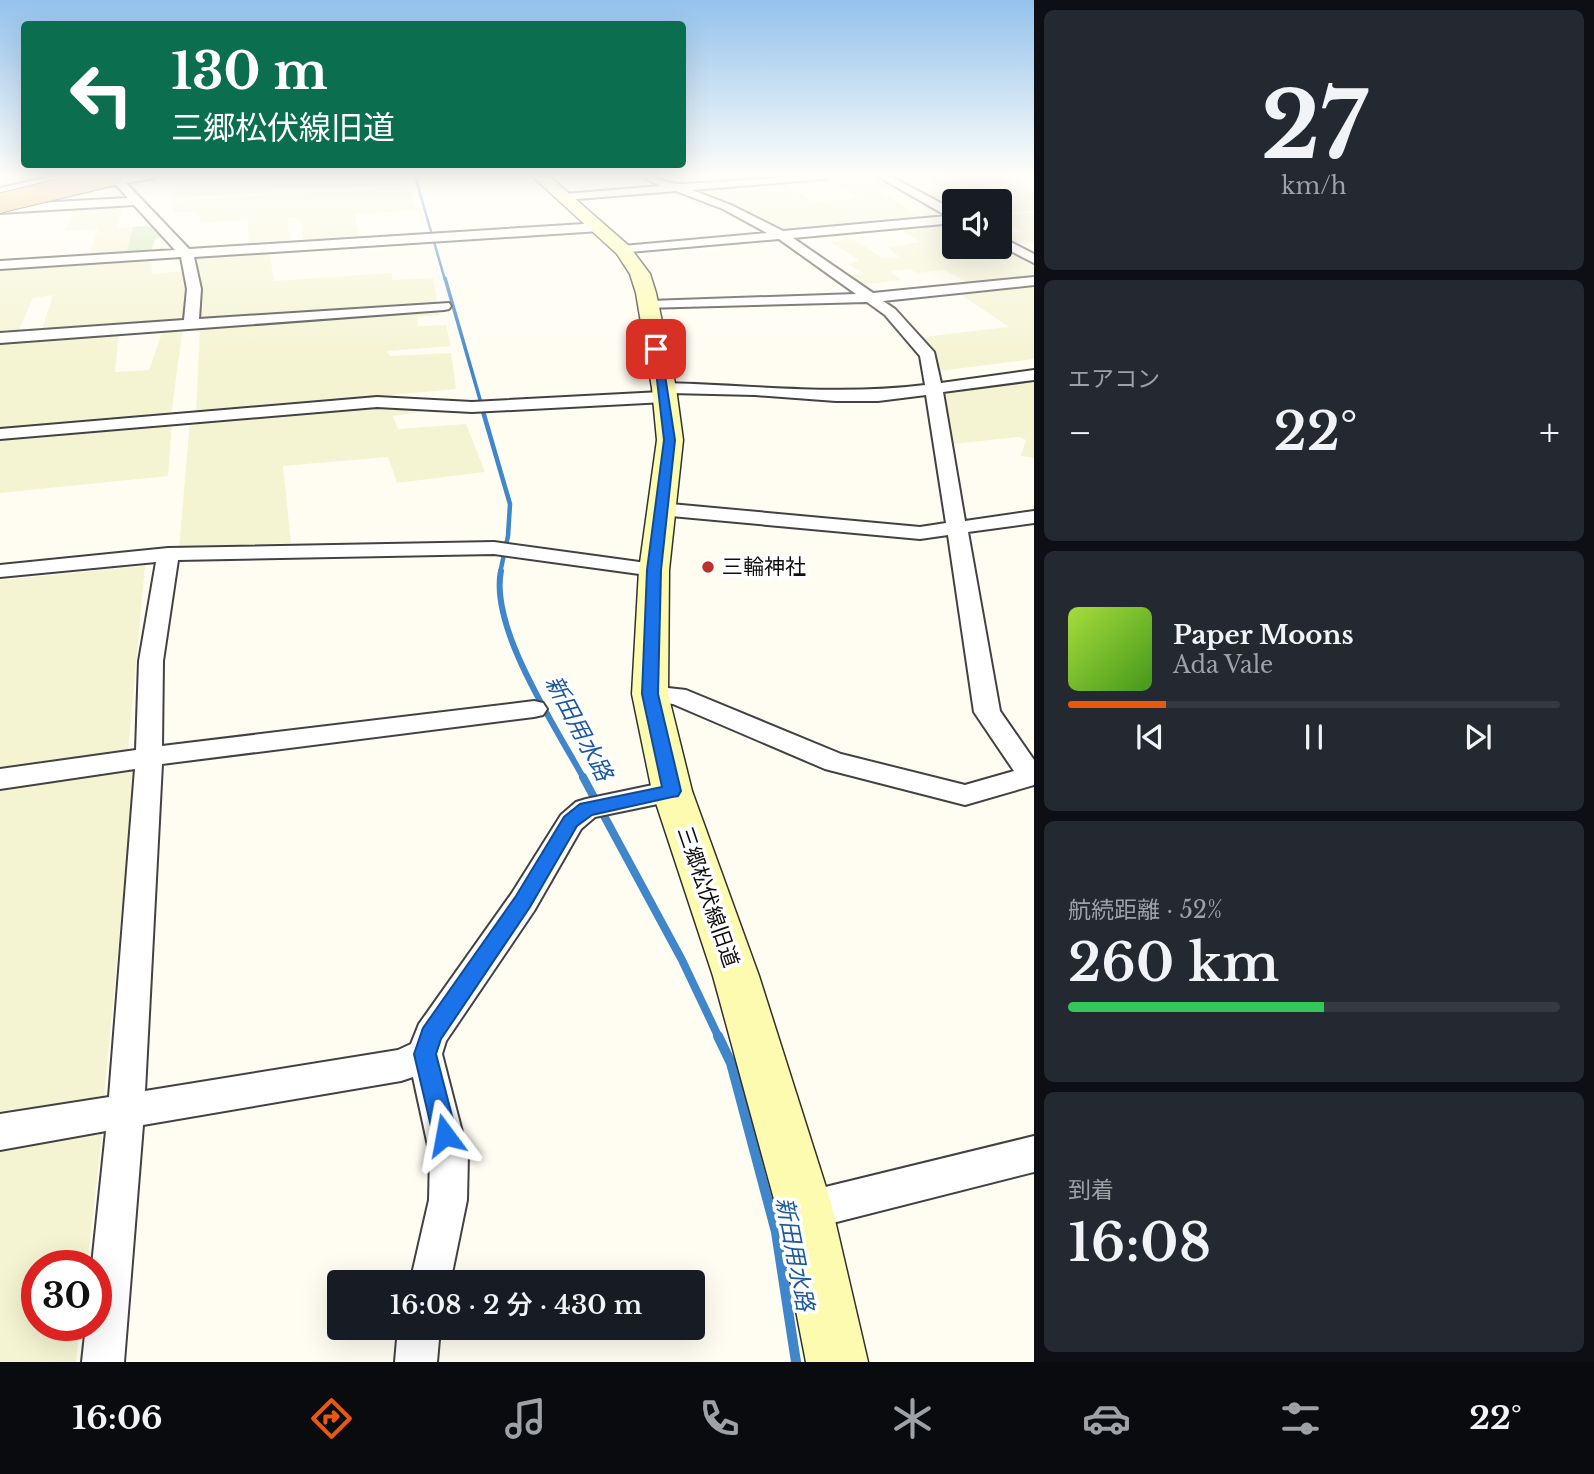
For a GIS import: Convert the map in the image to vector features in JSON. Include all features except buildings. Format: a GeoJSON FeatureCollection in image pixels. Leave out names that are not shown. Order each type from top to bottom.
{"type":"FeatureCollection","features":[{"type":"Feature","properties":{"kind":"street"},"geometry":{"type":"LineString","coordinates":[[174,240],[186,253],[194,289],[191,323]]}},
{"type":"Feature","properties":{"kind":"street"},"geometry":{"type":"LineString","coordinates":[[0,265],[393,240]]}},
{"type":"Feature","properties":{"kind":"street","name":"三郷松伏線旧道"},"geometry":{"type":"LineString","coordinates":[[612,240],[640,274],[649,305],[665,392],[670,440],[654,570],[650,694],[672,791],[736,976],[805,1211],[837,1362]]}},
{"type":"Feature","properties":{"kind":"street"},"geometry":{"type":"LineString","coordinates":[[650,694],[677,696],[834,762],[965,796],[1033,775],[987,712],[928,355],[890,312],[787,240]]}},
{"type":"Feature","properties":{"kind":"street"},"geometry":{"type":"LineString","coordinates":[[1012,247],[1034,259]]}},
{"type":"Feature","properties":{"kind":"street"},"geometry":{"type":"LineString","coordinates":[[649,305],[869,298],[1034,281]]}},
{"type":"Feature","properties":{"kind":"street"},"geometry":{"type":"LineString","coordinates":[[0,338],[444,306]]}},
{"type":"Feature","properties":{"kind":"street"},"geometry":{"type":"LineString","coordinates":[[0,434],[377,402],[481,406],[665,392],[755,390],[878,396],[1034,375]]}},
{"type":"Feature","properties":{"kind":"street"},"geometry":{"type":"LineString","coordinates":[[660,509],[920,533],[958,530],[1034,517]]}},
{"type":"Feature","properties":{"kind":"street"},"geometry":{"type":"LineString","coordinates":[[0,571],[168,554],[494,548],[654,570]]}},
{"type":"Feature","properties":{"kind":"street"},"geometry":{"type":"LineString","coordinates":[[103,1362],[124,1142],[149,758],[151,661],[168,554]]}},
{"type":"Feature","properties":{"kind":"street"},"geometry":{"type":"LineString","coordinates":[[0,779],[534,709]]}},
{"type":"Feature","properties":{"kind":"street"},"geometry":{"type":"LineString","coordinates":[[432,1270],[448,1200],[449,1155],[425,1054],[431,1035],[523,902],[571,822],[597,806],[672,791]]}},
{"type":"Feature","properties":{"kind":"street"},"geometry":{"type":"LineString","coordinates":[[0,1132],[401,1065],[425,1054]]}},
{"type":"Feature","properties":{"kind":"street"},"geometry":{"type":"LineString","coordinates":[[805,1211],[1034,1154]]}},
{"type":"Feature","properties":{"kind":"street"},"geometry":{"type":"LineString","coordinates":[[416,1362],[418,1340]]}},
{"type":"Feature","properties":{"kind":"green space"},"geometry":{"type":"Polygon","coordinates":[[[94,240],[130,240],[126,254],[89,256],[94,240]]]}},
{"type":"Feature","properties":{"kind":"green space"},"geometry":{"type":"Polygon","coordinates":[[[130,240],[155,240],[151,252],[126,254],[130,240]]]}},
{"type":"Feature","properties":{"kind":"green space"},"geometry":{"type":"Polygon","coordinates":[[[249,240],[290,240],[290,243],[249,246],[249,240]]]}},
{"type":"Feature","properties":{"kind":"green space"},"geometry":{"type":"Polygon","coordinates":[[[304,240],[338,240],[304,242],[304,240]]]}},
{"type":"Feature","properties":{"kind":"green space"},"geometry":{"type":"Polygon","coordinates":[[[854,240],[883,258],[900,257],[887,247],[921,242],[917,240],[942,240],[942,259],[1012,259],[1012,251],[1034,263],[1034,277],[968,283],[944,270],[918,273],[909,269],[890,271],[901,280],[860,285],[846,276],[863,273],[848,264],[859,260],[830,242],[854,240]]]}},
{"type":"Feature","properties":{"kind":"green space"},"geometry":{"type":"Polygon","coordinates":[[[1012,240],[1034,240],[1034,242],[1013,244],[1012,240]]]}},
{"type":"Feature","properties":{"kind":"green space"},"geometry":{"type":"Polygon","coordinates":[[[269,251],[274,281],[391,273],[393,280],[433,278],[437,302],[201,320],[201,279],[194,255],[269,251]]]}},
{"type":"Feature","properties":{"kind":"green space"},"geometry":{"type":"Polygon","coordinates":[[[151,258],[152,274],[185,271],[190,291],[184,321],[41,332],[53,295],[33,298],[17,334],[0,336],[0,268],[151,258]]]}},
{"type":"Feature","properties":{"kind":"green space"},"geometry":{"type":"Polygon","coordinates":[[[1034,283],[1034,359],[939,371],[923,337],[1009,327],[957,292],[1034,283]]]}},
{"type":"Feature","properties":{"kind":"green space"},"geometry":{"type":"Polygon","coordinates":[[[436,307],[440,315],[417,317],[418,326],[446,325],[451,346],[387,351],[390,356],[451,353],[456,389],[196,413],[200,327],[436,307]]]}},
{"type":"Feature","properties":{"kind":"green space"},"geometry":{"type":"Polygon","coordinates":[[[183,327],[171,415],[0,429],[0,340],[119,332],[115,372],[149,370],[163,330],[183,327]]]}},
{"type":"Feature","properties":{"kind":"green space"},"geometry":{"type":"Polygon","coordinates":[[[1034,378],[1034,458],[1021,456],[1026,440],[1019,437],[953,444],[942,388],[1034,378]]]}},
{"type":"Feature","properties":{"kind":"green space"},"geometry":{"type":"Polygon","coordinates":[[[392,402],[418,408],[420,412],[393,416],[398,429],[466,424],[485,472],[397,483],[388,457],[283,466],[291,543],[179,548],[190,421],[392,402]]]}},
{"type":"Feature","properties":{"kind":"green space"},"geometry":{"type":"Polygon","coordinates":[[[172,423],[168,476],[0,493],[0,438],[172,423]]]}},
{"type":"Feature","properties":{"kind":"green space"},"geometry":{"type":"Polygon","coordinates":[[[145,566],[128,750],[0,767],[0,580],[145,566]]]}},
{"type":"Feature","properties":{"kind":"green space"},"geometry":{"type":"Polygon","coordinates":[[[135,769],[104,1097],[0,1114],[0,787],[135,769]]]}},
{"type":"Feature","properties":{"kind":"green space"},"geometry":{"type":"Polygon","coordinates":[[[103,1128],[89,1250],[21,1250],[21,1341],[78,1341],[76,1362],[0,1362],[0,1146],[103,1128]]]}},
{"type":"Feature","properties":{"kind":"waterway","name":"新田用水路"},"geometry":{"type":"LineString","coordinates":[[433,240],[445,280]]}},
{"type":"Feature","properties":{"kind":"waterway","name":"新田用水路"},"geometry":{"type":"LineString","coordinates":[[445,278],[483,410]]}},
{"type":"Feature","properties":{"kind":"waterway","name":"新田用水路"},"geometry":{"type":"LineString","coordinates":[[482,408],[510,504],[508,536],[500,573]]}},
{"type":"Feature","properties":{"kind":"waterway","name":"新田用水路"},"geometry":{"type":"LineString","coordinates":[[501,571],[500,594],[505,621],[515,649],[528,678],[584,779]]}},
{"type":"Feature","properties":{"kind":"waterway","name":"新田用水路"},"geometry":{"type":"LineString","coordinates":[[583,777],[682,960],[719,1038]]}},
{"type":"Feature","properties":{"kind":"waterway","name":"新田用水路"},"geometry":{"type":"LineString","coordinates":[[718,1036],[731,1063],[776,1232],[796,1362]]}},
{"type":"Feature","properties":{"kind":"place","name":"三輪神社"},"geometry":{"type":"Point","coordinates":[708,567]}},
{"type":"Feature","properties":{"kind":"route"},"geometry":{"type":"LineString","coordinates":[[445,1135],[425,1054],[431,1035],[523,902],[571,822],[586,809],[672,791],[650,694],[654,570],[670,440],[656,349]]}}]}
